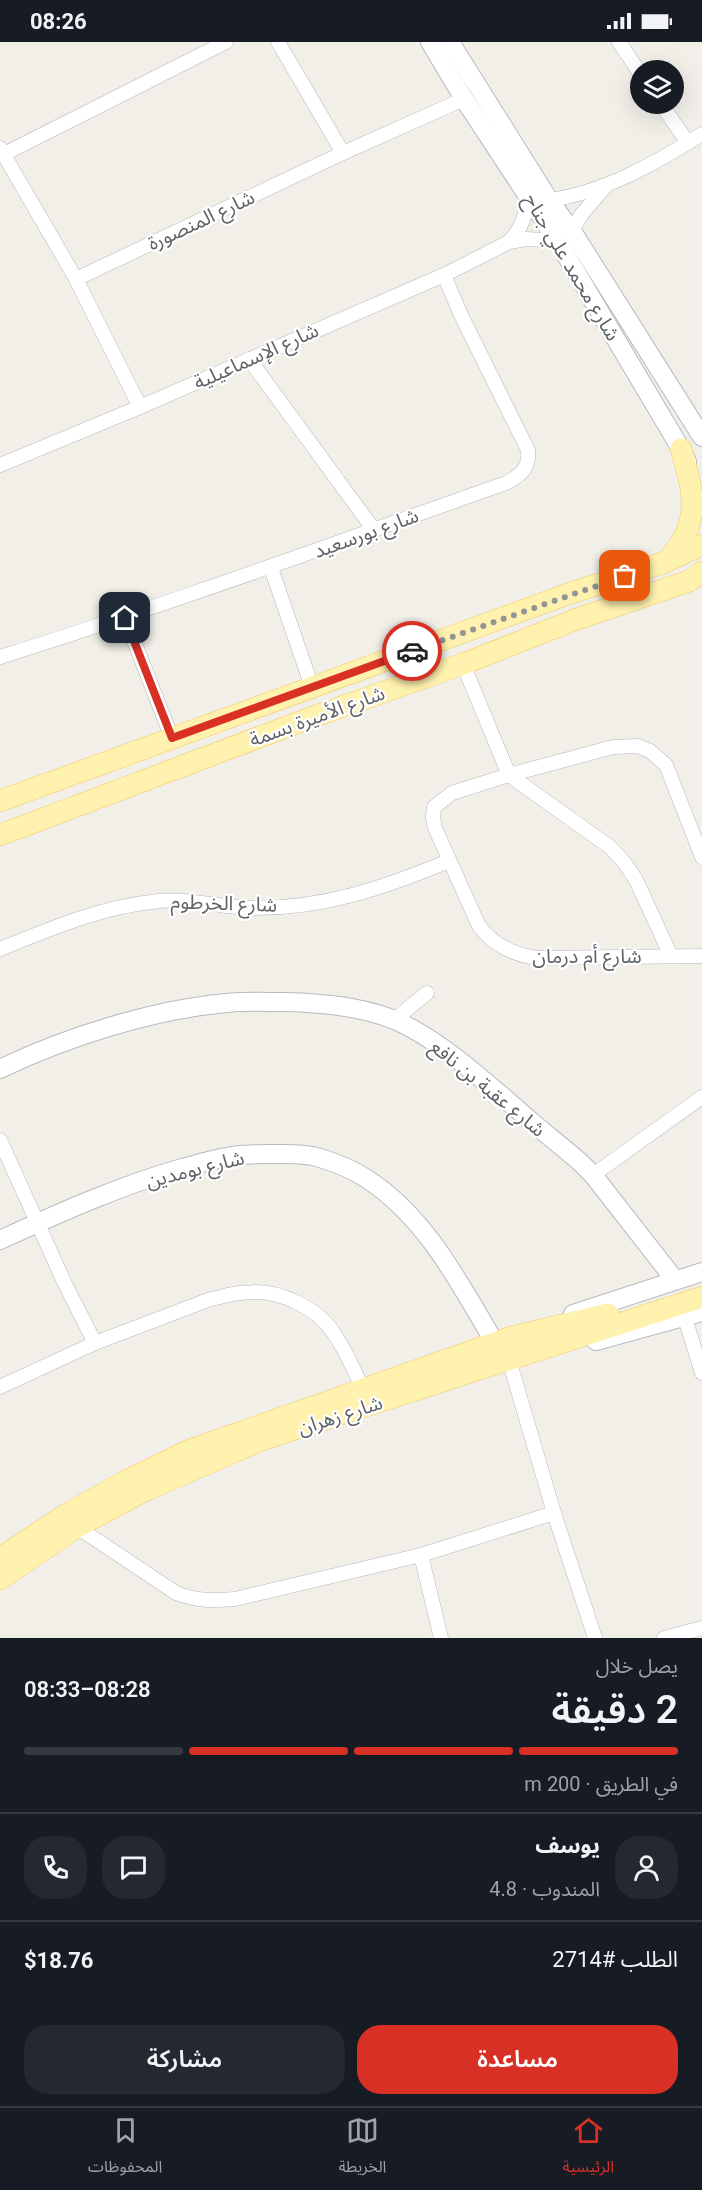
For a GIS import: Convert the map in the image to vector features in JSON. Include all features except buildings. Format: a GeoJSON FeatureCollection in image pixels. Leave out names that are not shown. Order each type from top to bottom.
{"type":"FeatureCollection","features":[{"type":"Feature","properties":{"kind":"main road"},"geometry":{"type":"LineString","coordinates":[[663,563],[679,548],[688,534],[695,508],[694,494],[681,449]]}},
{"type":"Feature","properties":{"kind":"main road","name":"شارع الأميرة بسمة"},"geometry":{"type":"LineString","coordinates":[[0,801],[568,594],[663,563],[702,545]]}},
{"type":"Feature","properties":{"kind":"main road","name":"شارع الأميرة بسمة"},"geometry":{"type":"LineString","coordinates":[[0,834],[310,718],[463,664],[577,619],[692,579]]}},
{"type":"Feature","properties":{"kind":"main road","name":"شارع زهران"},"geometry":{"type":"LineString","coordinates":[[0,1558],[67,1514],[126,1480],[179,1455],[247,1429],[504,1340],[596,1318],[702,1284]]}},
{"type":"Feature","properties":{"kind":"main road","name":"شارع زهران"},"geometry":{"type":"LineString","coordinates":[[0,1579],[77,1527],[146,1490],[264,1439],[702,1297]]}},
{"type":"Feature","properties":{"kind":"street"},"geometry":{"type":"LineString","coordinates":[[140,407],[76,279],[1,153],[226,42]]}},
{"type":"Feature","properties":{"kind":"street"},"geometry":{"type":"LineString","coordinates":[[278,42],[343,153]]}},
{"type":"Feature","properties":{"kind":"street","name":"شارع محمد علي جناح"},"geometry":{"type":"LineString","coordinates":[[430,42],[464,99],[560,245],[681,449],[702,498]]}},
{"type":"Feature","properties":{"kind":"street","name":"شارع محمد علي جناح"},"geometry":{"type":"LineString","coordinates":[[450,42],[702,437]]}},
{"type":"Feature","properties":{"kind":"street"},"geometry":{"type":"LineString","coordinates":[[619,42],[631,60]]}},
{"type":"Feature","properties":{"kind":"street","name":"شارع المنصورة"},"geometry":{"type":"LineString","coordinates":[[76,279],[343,153],[464,99]]}},
{"type":"Feature","properties":{"kind":"street"},"geometry":{"type":"LineString","coordinates":[[668,114],[688,143]]}},
{"type":"Feature","properties":{"kind":"street"},"geometry":{"type":"LineString","coordinates":[[549,200],[569,197],[608,185],[702,134]]}},
{"type":"Feature","properties":{"kind":"street"},"geometry":{"type":"LineString","coordinates":[[572,231],[608,185]]}},
{"type":"Feature","properties":{"kind":"street","name":"شارع الإسماعيلية"},"geometry":{"type":"LineString","coordinates":[[509,242],[525,219],[528,194]]}},
{"type":"Feature","properties":{"kind":"street","name":"شارع الإسماعيلية"},"geometry":{"type":"LineString","coordinates":[[0,465],[444,275],[509,242],[526,239],[545,240],[560,245]]}},
{"type":"Feature","properties":{"kind":"street","name":"شارع بورسعيد"},"geometry":{"type":"LineString","coordinates":[[0,657],[125,618],[271,568],[506,483],[517,477],[525,469],[529,460],[528,450],[461,315],[444,275]]}},
{"type":"Feature","properties":{"kind":"street"},"geometry":{"type":"LineString","coordinates":[[249,359],[374,530]]}},
{"type":"Feature","properties":{"kind":"street"},"geometry":{"type":"LineString","coordinates":[[663,563],[692,579]]}},
{"type":"Feature","properties":{"kind":"street"},"geometry":{"type":"LineString","coordinates":[[271,568],[312,687]]}},
{"type":"Feature","properties":{"kind":"street"},"geometry":{"type":"LineString","coordinates":[[125,618],[172,738]]}},
{"type":"Feature","properties":{"kind":"street"},"geometry":{"type":"LineString","coordinates":[[463,664],[509,775],[610,847],[624,862],[636,880],[671,956]]}},
{"type":"Feature","properties":{"kind":"street"},"geometry":{"type":"LineString","coordinates":[[509,775],[613,747],[638,746],[650,751],[666,765],[672,777],[702,857]]}},
{"type":"Feature","properties":{"kind":"street","name":"شارع أم درمان"},"geometry":{"type":"LineString","coordinates":[[509,775],[452,793],[440,800],[434,807],[432,817],[449,861],[479,926],[486,935],[508,951],[538,958],[702,956]]}},
{"type":"Feature","properties":{"kind":"street","name":"شارع الخرطوم"},"geometry":{"type":"LineString","coordinates":[[0,949],[86,915],[116,908],[161,900],[255,908],[320,902],[373,890],[449,861]]}},
{"type":"Feature","properties":{"kind":"street"},"geometry":{"type":"LineString","coordinates":[[394,1020],[427,993]]}},
{"type":"Feature","properties":{"kind":"street","name":"شارع عقبة بن نافع"},"geometry":{"type":"LineString","coordinates":[[0,1069],[35,1052],[113,1027],[226,1003],[316,1003],[359,1009],[394,1020],[430,1040],[467,1066],[596,1179],[675,1280]]}},
{"type":"Feature","properties":{"kind":"street"},"geometry":{"type":"LineString","coordinates":[[596,1179],[702,1097]]}},
{"type":"Feature","properties":{"kind":"street"},"geometry":{"type":"LineString","coordinates":[[596,1179],[702,1106]]}},
{"type":"Feature","properties":{"kind":"street"},"geometry":{"type":"LineString","coordinates":[[0,1140],[94,1342]]}},
{"type":"Feature","properties":{"kind":"street","name":"شارع بومدين"},"geometry":{"type":"LineString","coordinates":[[0,1240],[146,1179],[213,1160],[240,1155],[315,1156],[343,1166],[367,1179],[413,1219],[504,1340]]}},
{"type":"Feature","properties":{"kind":"street"},"geometry":{"type":"LineString","coordinates":[[504,1340],[596,1306],[702,1272]]}},
{"type":"Feature","properties":{"kind":"street"},"geometry":{"type":"LineString","coordinates":[[0,1387],[94,1342],[226,1294],[256,1292],[296,1303],[327,1324],[347,1356],[363,1389]]}},
{"type":"Feature","properties":{"kind":"street"},"geometry":{"type":"LineString","coordinates":[[535,1352],[587,1343],[694,1315],[702,1373]]}},
{"type":"Feature","properties":{"kind":"street"},"geometry":{"type":"LineString","coordinates":[[509,1360],[554,1513],[595,1638]]}},
{"type":"Feature","properties":{"kind":"street"},"geometry":{"type":"LineString","coordinates":[[77,1527],[176,1593],[191,1599],[208,1601],[235,1599],[421,1555],[554,1513]]}},
{"type":"Feature","properties":{"kind":"street"},"geometry":{"type":"LineString","coordinates":[[421,1555],[441,1638]]}},
{"type":"Feature","properties":{"kind":"street"},"geometry":{"type":"LineString","coordinates":[[664,1638],[702,1628]]}},
{"type":"Feature","properties":{"kind":"way so far"},"geometry":{"type":"LineString","coordinates":[[412,651],[568,594],[625,576]]}},
{"type":"Feature","properties":{"kind":"route"},"geometry":{"type":"LineString","coordinates":[[125,618],[172,738],[412,651]]}}]}
